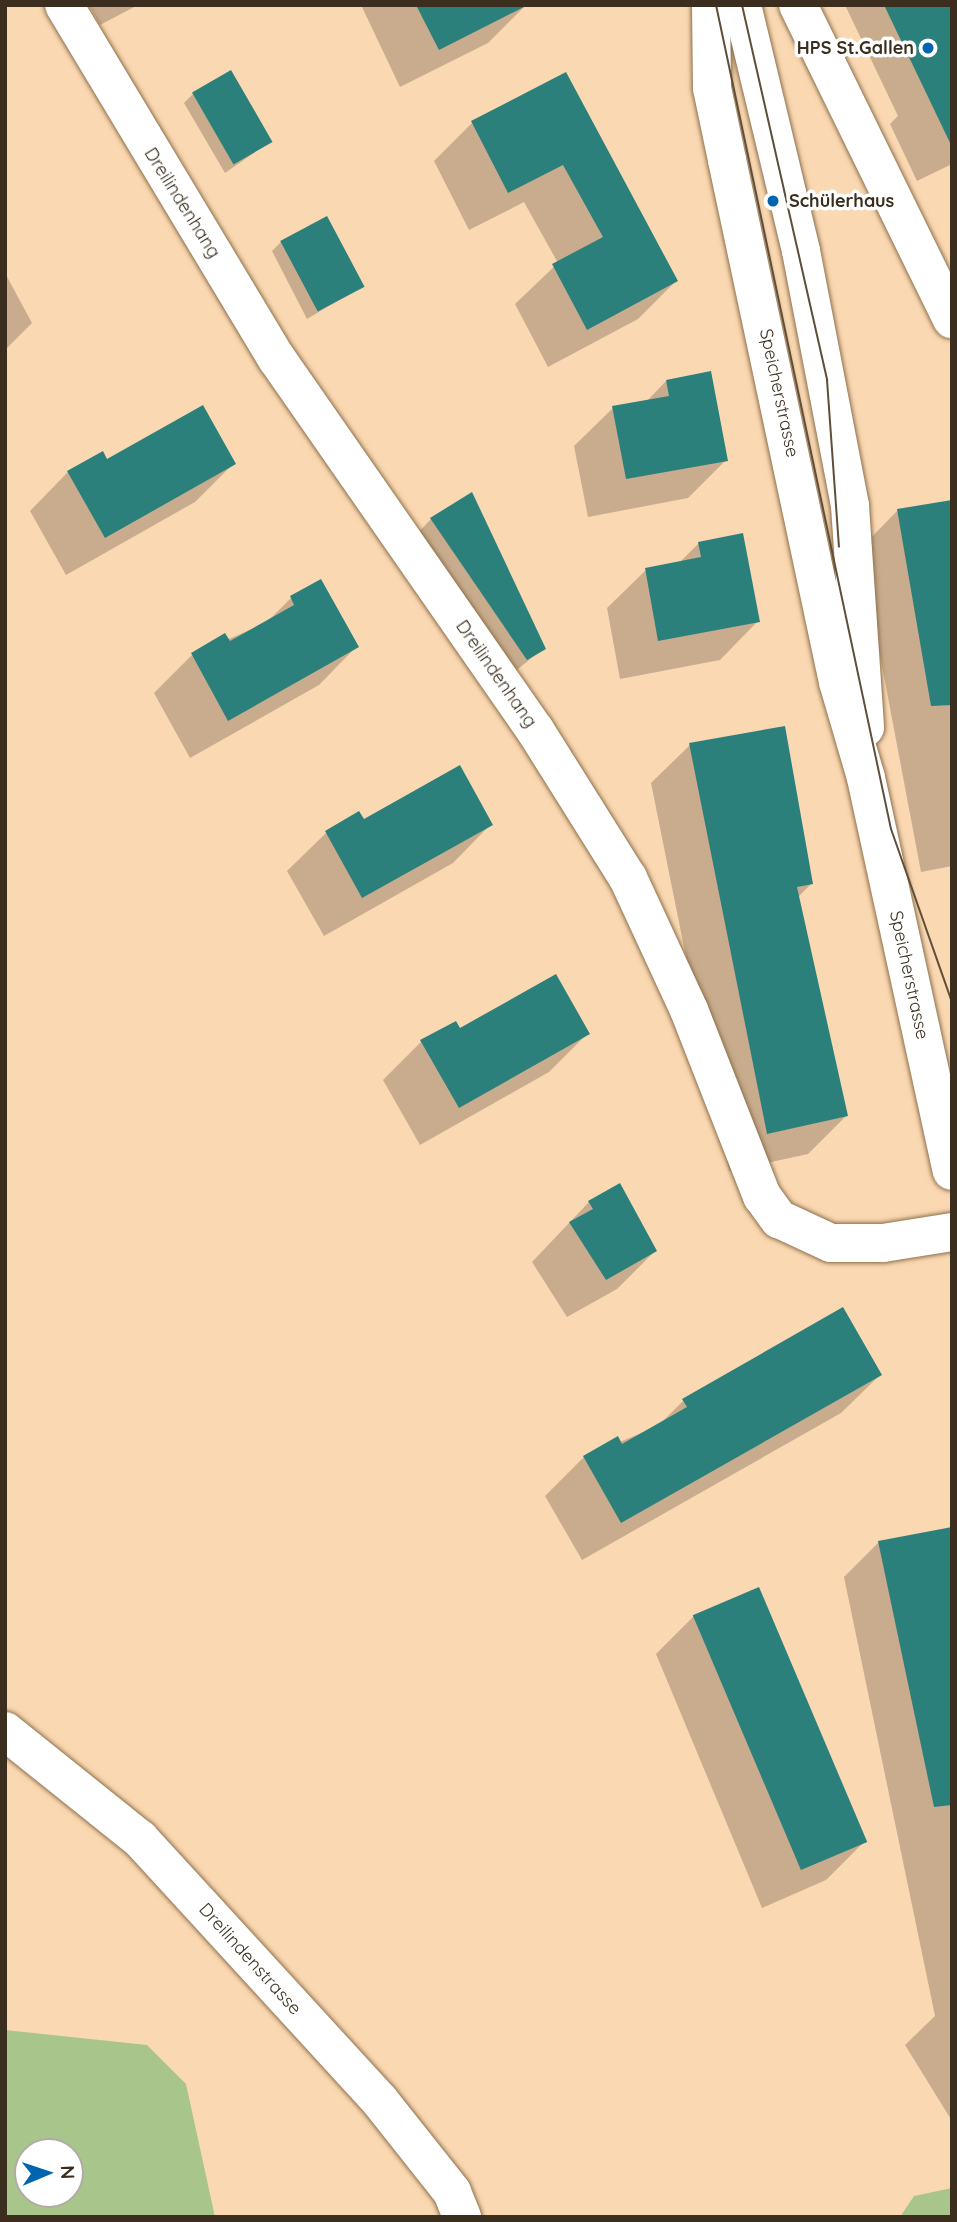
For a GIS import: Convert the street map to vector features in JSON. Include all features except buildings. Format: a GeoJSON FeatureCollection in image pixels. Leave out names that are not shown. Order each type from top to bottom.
{"type":"FeatureCollection","features":[{"type":"Feature","properties":{"kind":"street","name":"Dreilindenhang"},"geometry":{"type":"LineString","coordinates":[[64,5],[277,359],[527,719],[621,867],[684,999],[762,1196],[779,1219],[831,1243],[883,1243],[952,1231]]}},
{"type":"Feature","properties":{"kind":"street","name":"Speicherstrasse"},"geometry":{"type":"LineString","coordinates":[[710,5],[712,88],[838,682],[866,778],[952,1171]]}},
{"type":"Feature","properties":{"kind":"street","name":"Speicherstrasse"},"geometry":{"type":"LineString","coordinates":[[742,5],[801,251],[850,506],[862,608],[866,778]]}},
{"type":"Feature","properties":{"kind":"street"},"geometry":{"type":"LineString","coordinates":[[798,5],[952,319]]}},
{"type":"Feature","properties":{"kind":"street","name":"Dreilindenstrasse"},"geometry":{"type":"LineString","coordinates":[[5,1731],[140,1839],[380,2102],[452,2192],[461,2217]]}},
{"type":"Feature","properties":{"kind":"green space"},"geometry":{"type":"Polygon","coordinates":[[[5,2030],[147,2045],[186,2084],[215,2217],[5,2217],[5,2030]]]}},
{"type":"Feature","properties":{"kind":"green space"},"geometry":{"type":"Polygon","coordinates":[[[952,2188],[952,2217],[900,2217],[914,2196],[952,2188]]]}},
{"type":"Feature","properties":{"kind":"tram line"},"geometry":{"type":"LineString","coordinates":[[716,5],[891,829],[952,1002]]}},
{"type":"Feature","properties":{"kind":"tram line"},"geometry":{"type":"LineString","coordinates":[[742,5],[827,380],[839,547]]}},
{"type":"Feature","properties":{"kind":"place","name":"HPS St.Gallen"},"geometry":{"type":"Point","coordinates":[928,48]}},
{"type":"Feature","properties":{"kind":"place","name":"Schülerhaus"},"geometry":{"type":"Point","coordinates":[773,201]}}]}
